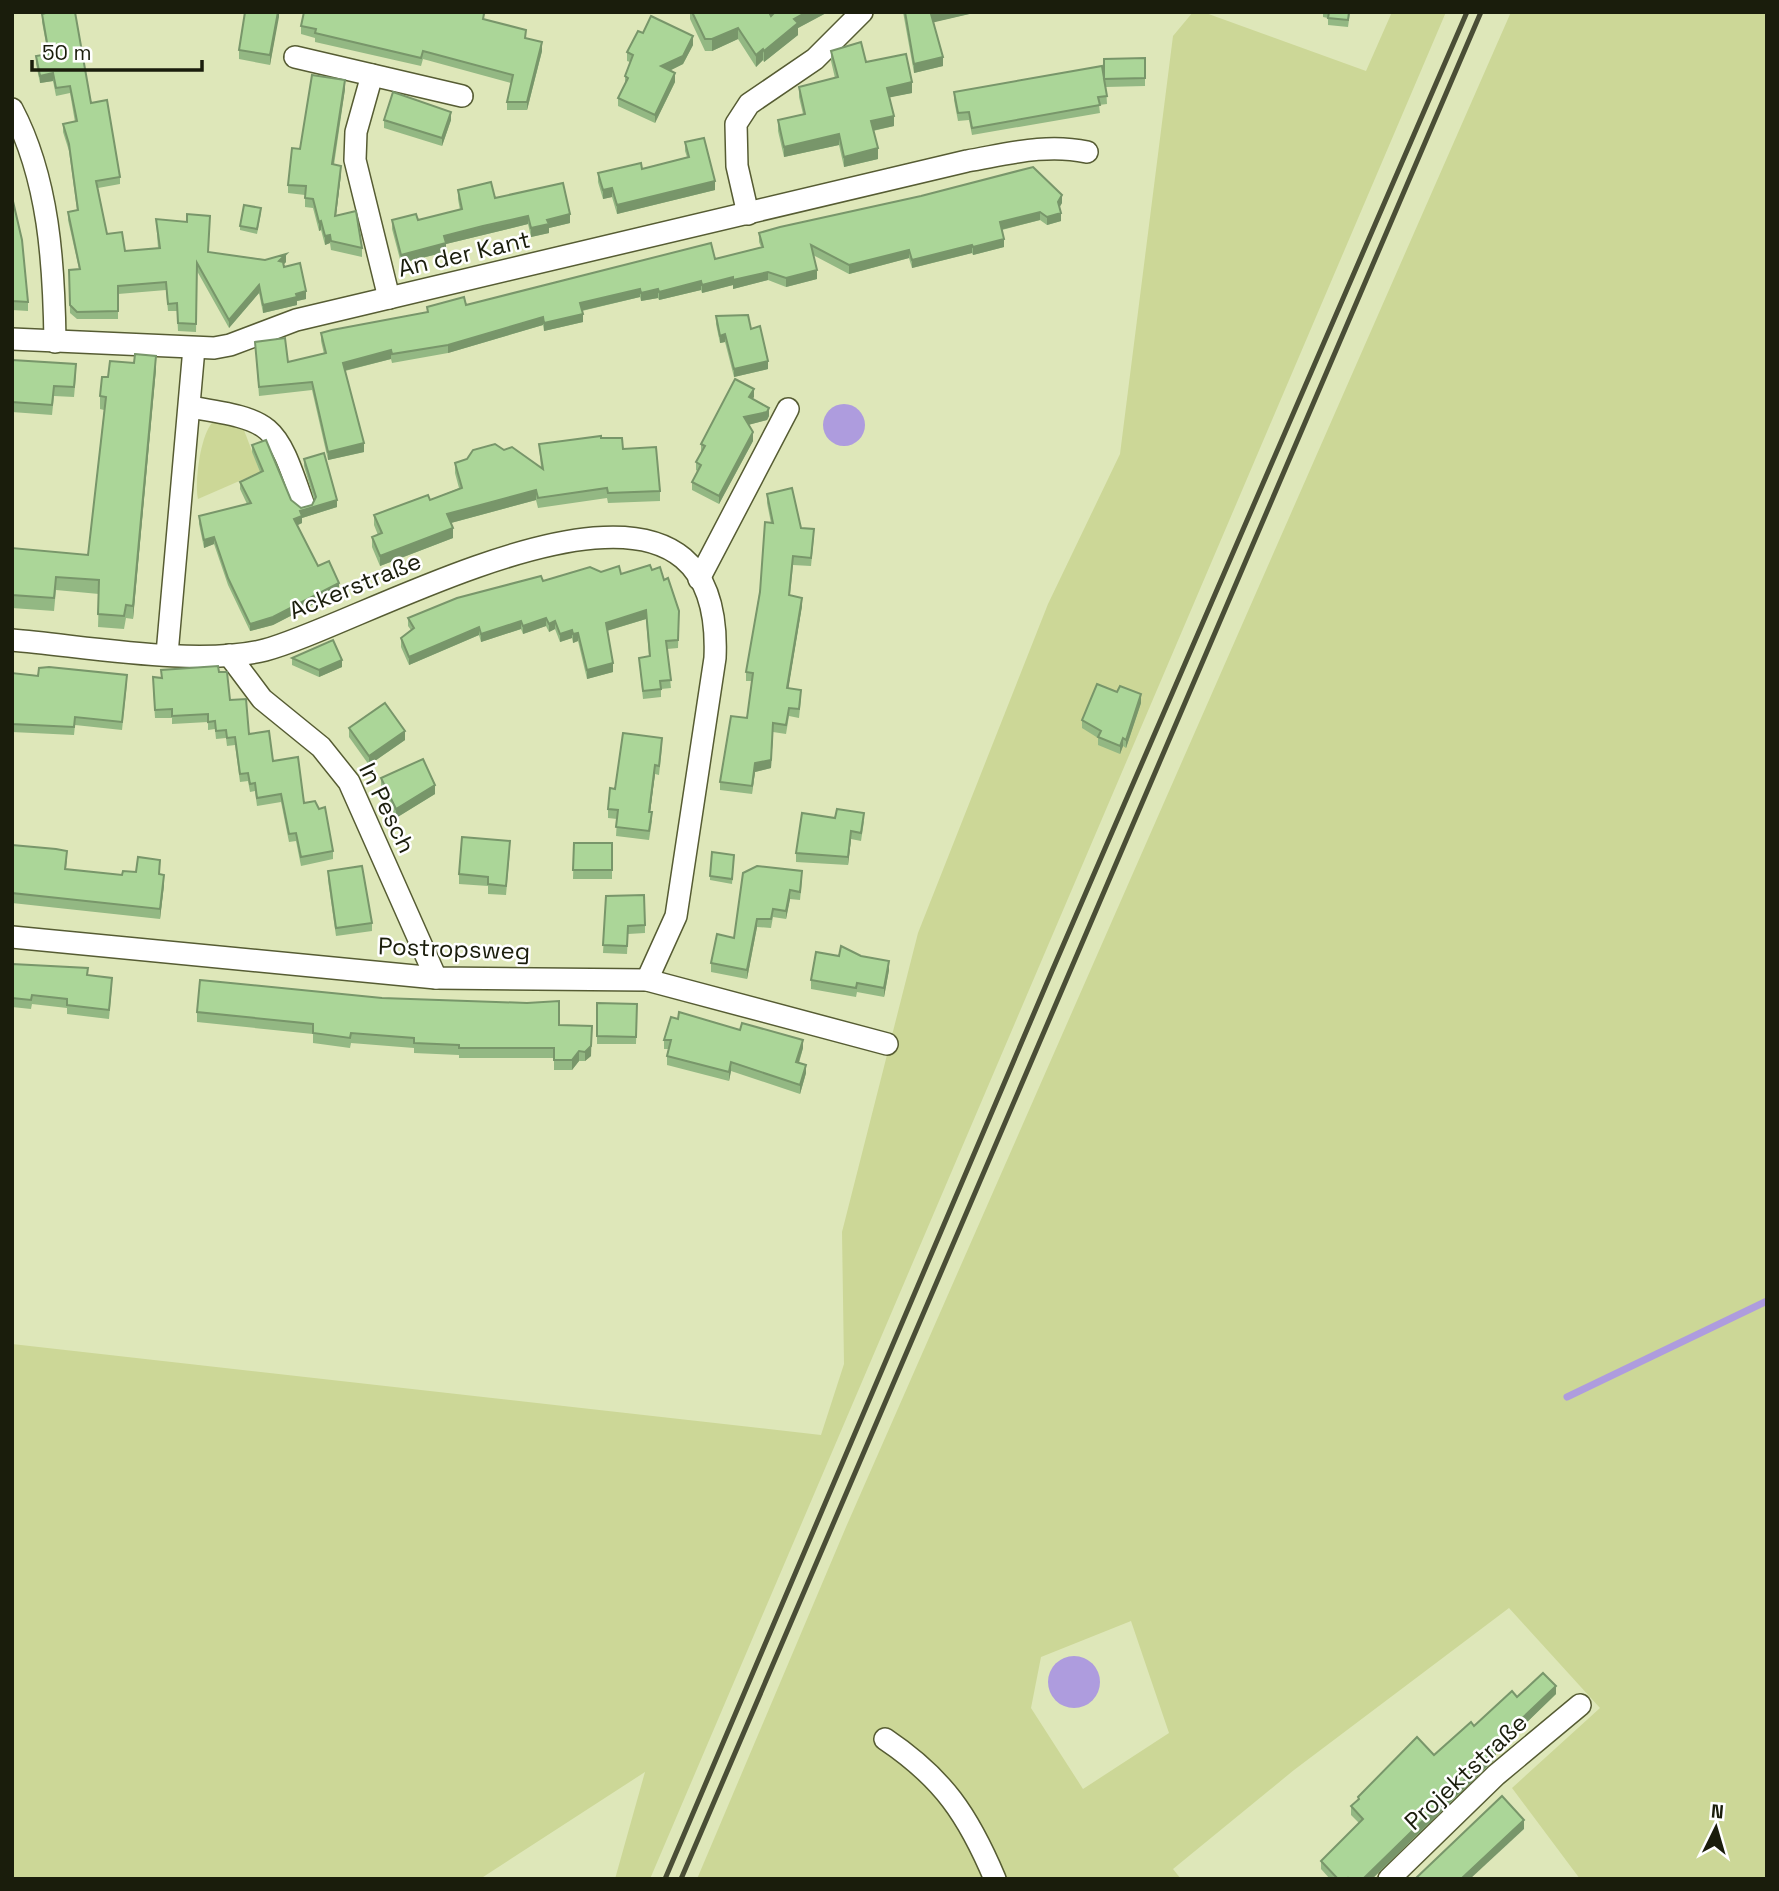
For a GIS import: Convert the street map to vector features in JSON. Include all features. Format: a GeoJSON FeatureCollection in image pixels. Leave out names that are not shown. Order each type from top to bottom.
{"type":"FeatureCollection","features":[{"type":"Feature","properties":{"kind":"street"},"geometry":{"type":"LineString","coordinates":[[748,214],[737,166],[736,124],[749,104],[815,59],[862,12]]}},
{"type":"Feature","properties":{"kind":"street"},"geometry":{"type":"LineString","coordinates":[[295,57],[462,96]]}},
{"type":"Feature","properties":{"kind":"street"},"geometry":{"type":"LineString","coordinates":[[372,75],[356,132],[355,160],[389,298]]}},
{"type":"Feature","properties":{"kind":"street"},"geometry":{"type":"LineString","coordinates":[[12,108],[31,156],[44,212],[51,254],[55,342]]}},
{"type":"Feature","properties":{"kind":"street","name":"An der Kant"},"geometry":{"type":"LineString","coordinates":[[12,339],[194,348],[230,345],[296,320],[979,159],[1040,148],[1065,147],[1087,152]]}},
{"type":"Feature","properties":{"kind":"street"},"geometry":{"type":"LineString","coordinates":[[167,654],[194,348]]}},
{"type":"Feature","properties":{"kind":"street"},"geometry":{"type":"LineString","coordinates":[[190,407],[254,419],[265,425],[290,466],[303,503]]}},
{"type":"Feature","properties":{"kind":"street"},"geometry":{"type":"LineString","coordinates":[[699,579],[788,409]]}},
{"type":"Feature","properties":{"kind":"street","name":"Ackerstraße"},"geometry":{"type":"LineString","coordinates":[[12,640],[167,654],[229,655],[264,650],[296,640],[486,561],[533,547],[624,537],[654,542],[676,553],[699,579],[717,626],[715,658],[676,916],[648,980]]}},
{"type":"Feature","properties":{"kind":"street","name":"In Pesch"},"geometry":{"type":"LineString","coordinates":[[229,655],[262,699],[321,747],[349,782],[436,978]]}},
{"type":"Feature","properties":{"kind":"street","name":"Postropsweg"},"geometry":{"type":"LineString","coordinates":[[12,937],[436,978],[648,980],[887,1044]]}},
{"type":"Feature","properties":{"kind":"street","name":"Projektstraße"},"geometry":{"type":"LineString","coordinates":[[1390,1879],[1496,1775],[1580,1705]]}},
{"type":"Feature","properties":{"kind":"street"},"geometry":{"type":"LineString","coordinates":[[885,1739],[914,1758],[942,1784],[977,1837],[995,1879]]}},
{"type":"Feature","properties":{"kind":"green space"},"geometry":{"type":"Polygon","coordinates":[[[1193,12],[1203,12],[1366,71],[1392,12],[1446,12],[650,1879],[615,1879],[645,1772],[480,1879],[12,1879],[12,1344],[821,1435],[844,1364],[842,1232],[918,933],[1048,604],[1120,454],[1173,36],[1193,12]]]}},
{"type":"Feature","properties":{"kind":"green space"},"geometry":{"type":"Polygon","coordinates":[[[1511,12],[1767,12],[1767,1879],[1580,1879],[1512,1788],[1600,1708],[1509,1608],[1294,1770],[1173,1869],[1181,1879],[697,1879],[846,1527],[1511,12]],[[1131,1621],[1041,1657],[1031,1708],[1083,1789],[1169,1733],[1131,1621]]]}},
{"type":"Feature","properties":{"kind":"green space"},"geometry":{"type":"Polygon","coordinates":[[[214,421],[242,425],[260,472],[198,499],[200,457],[205,435],[214,421]]]}},
{"type":"Feature","properties":{"kind":"shaded area"},"geometry":{"type":"Polygon","coordinates":[[[844,404],[859,410],[865,425],[859,440],[844,446],[829,440],[823,425],[829,410],[844,404]]]}},
{"type":"Feature","properties":{"kind":"shaded area"},"geometry":{"type":"Polygon","coordinates":[[[1074,1656],[1084,1658],[1092,1664],[1098,1672],[1098,1692],[1092,1700],[1084,1706],[1074,1708],[1064,1706],[1056,1700],[1050,1692],[1048,1682],[1050,1672],[1056,1664],[1064,1658],[1074,1656]]]}},
{"type":"Feature","properties":{"kind":"building"},"geometry":{"type":"Polygon","coordinates":[[[75,12],[91,103],[107,100],[120,177],[96,181],[107,234],[122,232],[125,251],[160,248],[156,219],[187,222],[187,214],[210,216],[208,252],[265,260],[286,254],[279,261],[283,262],[284,267],[300,263],[306,291],[296,294],[297,297],[263,305],[259,285],[229,320],[197,263],[196,324],[178,323],[177,303],[168,304],[166,282],[118,286],[118,311],[77,312],[70,305],[69,270],[80,269],[68,212],[78,210],[69,144],[63,124],[77,121],[70,86],[56,88],[53,73],[40,76],[36,56],[49,54],[42,14],[75,12]]]}},
{"type":"Feature","properties":{"kind":"building"},"geometry":{"type":"Polygon","coordinates":[[[245,12],[278,12],[270,55],[239,50],[245,12]]]}},
{"type":"Feature","properties":{"kind":"building"},"geometry":{"type":"Polygon","coordinates":[[[304,12],[481,12],[484,14],[483,19],[526,30],[525,38],[542,42],[527,102],[507,102],[513,75],[423,51],[421,58],[315,33],[316,29],[301,26],[304,12]]]}},
{"type":"Feature","properties":{"kind":"building"},"geometry":{"type":"Polygon","coordinates":[[[692,12],[769,12],[771,16],[775,12],[807,12],[794,19],[798,23],[756,55],[738,28],[712,39],[705,39],[692,12]]]}},
{"type":"Feature","properties":{"kind":"building"},"geometry":{"type":"Polygon","coordinates":[[[905,12],[938,12],[931,14],[943,57],[914,64],[905,12]]]}},
{"type":"Feature","properties":{"kind":"building"},"geometry":{"type":"Polygon","coordinates":[[[1329,12],[1349,12],[1348,20],[1328,18],[1329,12]]]}},
{"type":"Feature","properties":{"kind":"building"},"geometry":{"type":"Polygon","coordinates":[[[651,16],[693,36],[683,56],[661,66],[675,73],[655,115],[618,98],[628,78],[625,76],[633,55],[627,52],[638,31],[643,33],[651,16]]]}},
{"type":"Feature","properties":{"kind":"building"},"geometry":{"type":"Polygon","coordinates":[[[861,42],[866,62],[906,54],[912,82],[887,88],[894,116],[871,121],[878,148],[844,157],[839,134],[784,147],[778,120],[805,114],[799,87],[838,77],[831,51],[861,42]]]}},
{"type":"Feature","properties":{"kind":"building"},"geometry":{"type":"Polygon","coordinates":[[[1145,58],[1145,78],[1104,79],[1107,96],[1098,97],[1100,105],[972,128],[969,112],[958,113],[954,92],[1102,66],[1104,78],[1104,59],[1145,58]]]}},
{"type":"Feature","properties":{"kind":"building"},"geometry":{"type":"Polygon","coordinates":[[[312,75],[345,80],[332,164],[341,166],[335,216],[356,211],[362,248],[331,241],[330,235],[325,236],[313,199],[305,198],[306,186],[288,185],[292,148],[300,149],[312,75]]]}},
{"type":"Feature","properties":{"kind":"building"},"geometry":{"type":"Polygon","coordinates":[[[393,92],[451,112],[442,138],[384,120],[393,92]]]}},
{"type":"Feature","properties":{"kind":"building"},"geometry":{"type":"Polygon","coordinates":[[[704,138],[715,181],[617,205],[612,188],[603,190],[598,173],[641,163],[642,169],[689,157],[685,142],[704,138]]]}},
{"type":"Feature","properties":{"kind":"building"},"geometry":{"type":"Polygon","coordinates":[[[1033,167],[1062,195],[1058,202],[1061,213],[1047,217],[1040,212],[1000,222],[1004,239],[912,260],[909,250],[849,265],[811,245],[817,270],[786,278],[768,272],[702,285],[701,281],[659,292],[658,289],[641,293],[640,289],[580,303],[583,314],[544,323],[543,317],[448,345],[392,354],[391,350],[343,363],[364,443],[328,452],[312,382],[259,387],[255,342],[285,338],[288,362],[326,353],[321,333],[332,330],[428,312],[427,307],[464,297],[466,305],[711,243],[715,259],[763,247],[759,233],[1033,167]]]}},
{"type":"Feature","properties":{"kind":"building"},"geometry":{"type":"Polygon","coordinates":[[[491,182],[495,198],[563,183],[570,214],[547,220],[549,224],[531,228],[528,216],[483,226],[444,236],[446,243],[401,255],[392,220],[416,214],[418,220],[462,209],[458,190],[491,182]]]}},
{"type":"Feature","properties":{"kind":"building"},"geometry":{"type":"Polygon","coordinates":[[[12,197],[22,240],[28,302],[12,301],[12,197]]]}},
{"type":"Feature","properties":{"kind":"building"},"geometry":{"type":"Polygon","coordinates":[[[244,205],[261,208],[257,229],[240,226],[244,205]]]}},
{"type":"Feature","properties":{"kind":"building"},"geometry":{"type":"Polygon","coordinates":[[[748,315],[751,329],[760,326],[768,361],[734,369],[725,334],[720,336],[716,316],[748,315]]]}},
{"type":"Feature","properties":{"kind":"building"},"geometry":{"type":"Polygon","coordinates":[[[135,354],[156,356],[133,606],[126,605],[124,616],[98,614],[99,580],[56,577],[54,598],[12,595],[12,548],[88,555],[106,397],[100,396],[102,377],[108,377],[110,361],[134,363],[135,354]]]}},
{"type":"Feature","properties":{"kind":"building"},"geometry":{"type":"Polygon","coordinates":[[[12,360],[76,364],[74,387],[54,386],[52,405],[12,402],[12,360]]]}},
{"type":"Feature","properties":{"kind":"building"},"geometry":{"type":"Polygon","coordinates":[[[735,379],[754,389],[749,397],[769,408],[767,412],[744,417],[753,432],[719,496],[692,482],[701,465],[696,462],[705,446],[701,444],[735,379]]]}},
{"type":"Feature","properties":{"kind":"building"},"geometry":{"type":"Polygon","coordinates":[[[601,436],[622,438],[623,449],[656,447],[660,491],[608,493],[607,488],[538,498],[536,490],[447,514],[453,528],[380,556],[372,537],[382,533],[374,515],[428,495],[430,500],[462,488],[455,463],[467,459],[473,450],[495,444],[504,450],[512,447],[543,469],[539,444],[601,436]]]}},
{"type":"Feature","properties":{"kind":"building"},"geometry":{"type":"Polygon","coordinates":[[[266,440],[291,500],[301,508],[312,505],[316,497],[304,459],[324,453],[337,500],[300,511],[302,516],[294,519],[318,566],[329,561],[339,583],[273,617],[250,624],[228,578],[214,537],[204,540],[199,516],[251,503],[240,482],[263,471],[252,445],[266,440]]]}},
{"type":"Feature","properties":{"kind":"building"},"geometry":{"type":"Polygon","coordinates":[[[792,488],[801,528],[814,529],[811,558],[793,556],[789,595],[802,598],[787,688],[801,690],[799,709],[789,708],[786,725],[773,723],[771,760],[755,763],[752,786],[720,782],[731,716],[747,718],[753,673],[746,672],[760,592],[765,522],[773,523],[767,494],[792,488]]]}},
{"type":"Feature","properties":{"kind":"building"},"geometry":{"type":"Polygon","coordinates":[[[650,565],[652,570],[660,567],[664,580],[668,578],[679,611],[678,640],[666,641],[671,680],[660,681],[661,689],[643,691],[639,658],[650,656],[646,610],[606,623],[613,663],[587,670],[578,633],[573,634],[572,630],[560,634],[555,621],[549,624],[546,618],[523,626],[521,621],[481,634],[479,627],[409,657],[401,638],[414,628],[408,618],[457,598],[541,576],[543,581],[590,567],[601,572],[619,566],[621,574],[650,565]]]}},
{"type":"Feature","properties":{"kind":"building"},"geometry":{"type":"Polygon","coordinates":[[[333,640],[342,660],[319,670],[292,658],[333,640]]]}},
{"type":"Feature","properties":{"kind":"building"},"geometry":{"type":"Polygon","coordinates":[[[218,666],[219,672],[227,672],[230,700],[246,699],[249,734],[269,731],[273,761],[298,757],[304,803],[315,801],[319,809],[325,807],[333,851],[301,857],[296,833],[289,834],[281,794],[257,798],[255,783],[250,784],[248,773],[240,774],[235,737],[227,738],[226,730],[216,731],[215,721],[208,722],[208,714],[172,716],[172,709],[155,710],[153,677],[162,678],[161,670],[218,666]]]}},
{"type":"Feature","properties":{"kind":"building"},"geometry":{"type":"Polygon","coordinates":[[[39,668],[127,675],[122,722],[75,717],[74,727],[12,724],[12,673],[38,676],[39,668]]]}},
{"type":"Feature","properties":{"kind":"building"},"geometry":{"type":"Polygon","coordinates":[[[1097,684],[1117,692],[1120,686],[1141,694],[1126,740],[1123,738],[1120,746],[1098,737],[1101,731],[1082,720],[1097,684]]]}},
{"type":"Feature","properties":{"kind":"building"},"geometry":{"type":"Polygon","coordinates":[[[385,703],[405,731],[369,756],[349,728],[385,703]]]}},
{"type":"Feature","properties":{"kind":"building"},"geometry":{"type":"Polygon","coordinates":[[[623,733],[662,738],[659,766],[655,765],[649,831],[616,827],[618,810],[608,809],[610,788],[615,789],[623,733]]]}},
{"type":"Feature","properties":{"kind":"building"},"geometry":{"type":"Polygon","coordinates":[[[423,759],[435,785],[396,809],[381,778],[423,759]]]}},
{"type":"Feature","properties":{"kind":"building"},"geometry":{"type":"Polygon","coordinates":[[[837,809],[864,813],[861,833],[851,831],[848,857],[796,853],[802,813],[835,818],[837,809]]]}},
{"type":"Feature","properties":{"kind":"building"},"geometry":{"type":"Polygon","coordinates":[[[462,837],[510,841],[506,886],[488,884],[488,877],[459,874],[462,837]]]}},
{"type":"Feature","properties":{"kind":"building"},"geometry":{"type":"Polygon","coordinates":[[[574,843],[612,843],[612,870],[573,870],[574,843]]]}},
{"type":"Feature","properties":{"kind":"building"},"geometry":{"type":"Polygon","coordinates":[[[12,845],[67,851],[65,869],[122,875],[123,871],[136,872],[138,857],[160,860],[159,874],[164,875],[160,909],[12,893],[12,845]]]}},
{"type":"Feature","properties":{"kind":"building"},"geometry":{"type":"Polygon","coordinates":[[[712,852],[734,855],[732,879],[710,876],[712,852]]]}},
{"type":"Feature","properties":{"kind":"building"},"geometry":{"type":"Polygon","coordinates":[[[362,866],[372,923],[336,928],[328,871],[362,866]]]}},
{"type":"Feature","properties":{"kind":"building"},"geometry":{"type":"Polygon","coordinates":[[[757,866],[802,871],[800,892],[790,890],[786,911],[773,909],[771,919],[757,919],[747,970],[711,963],[717,934],[734,938],[743,873],[757,866]]]}},
{"type":"Feature","properties":{"kind":"building"},"geometry":{"type":"Polygon","coordinates":[[[644,895],[645,925],[628,926],[627,946],[603,945],[606,896],[644,895]]]}},
{"type":"Feature","properties":{"kind":"building"},"geometry":{"type":"Polygon","coordinates":[[[841,946],[861,956],[889,961],[884,988],[857,983],[856,988],[811,980],[816,952],[839,956],[841,946]]]}},
{"type":"Feature","properties":{"kind":"building"},"geometry":{"type":"Polygon","coordinates":[[[12,964],[88,968],[87,975],[112,978],[109,1010],[67,1005],[67,999],[32,995],[31,1000],[12,998],[12,964]]]}},
{"type":"Feature","properties":{"kind":"building"},"geometry":{"type":"Polygon","coordinates":[[[200,980],[382,998],[527,1003],[559,1001],[559,1025],[592,1026],[591,1046],[585,1052],[579,1051],[572,1060],[554,1060],[554,1048],[459,1048],[459,1045],[414,1043],[414,1038],[351,1033],[350,1038],[313,1033],[313,1024],[197,1012],[200,980]]]}},
{"type":"Feature","properties":{"kind":"building"},"geometry":{"type":"Polygon","coordinates":[[[597,1003],[637,1004],[636,1037],[597,1036],[597,1003]]]}},
{"type":"Feature","properties":{"kind":"building"},"geometry":{"type":"Polygon","coordinates":[[[679,1012],[740,1030],[742,1023],[803,1040],[796,1062],[806,1065],[800,1085],[731,1062],[729,1072],[667,1056],[671,1040],[664,1040],[671,1017],[678,1019],[679,1012]]]}},
{"type":"Feature","properties":{"kind":"building"},"geometry":{"type":"Polygon","coordinates":[[[1543,1673],[1556,1686],[1493,1746],[1496,1749],[1363,1879],[1338,1879],[1321,1861],[1363,1819],[1351,1806],[1417,1737],[1434,1755],[1471,1722],[1474,1726],[1512,1691],[1517,1697],[1543,1673]]]}},
{"type":"Feature","properties":{"kind":"building"},"geometry":{"type":"Polygon","coordinates":[[[1502,1796],[1524,1820],[1461,1879],[1415,1879],[1502,1796]]]}},
{"type":"Feature","properties":{"kind":"waterway"},"geometry":{"type":"LineString","coordinates":[[1567,1397],[1767,1301]]}},
{"type":"Feature","properties":{"kind":"railway"},"geometry":{"type":"LineString","coordinates":[[665,1879],[1052,971],[1467,12]]}},
{"type":"Feature","properties":{"kind":"railway"},"geometry":{"type":"LineString","coordinates":[[681,1879],[1481,12]]}}]}
